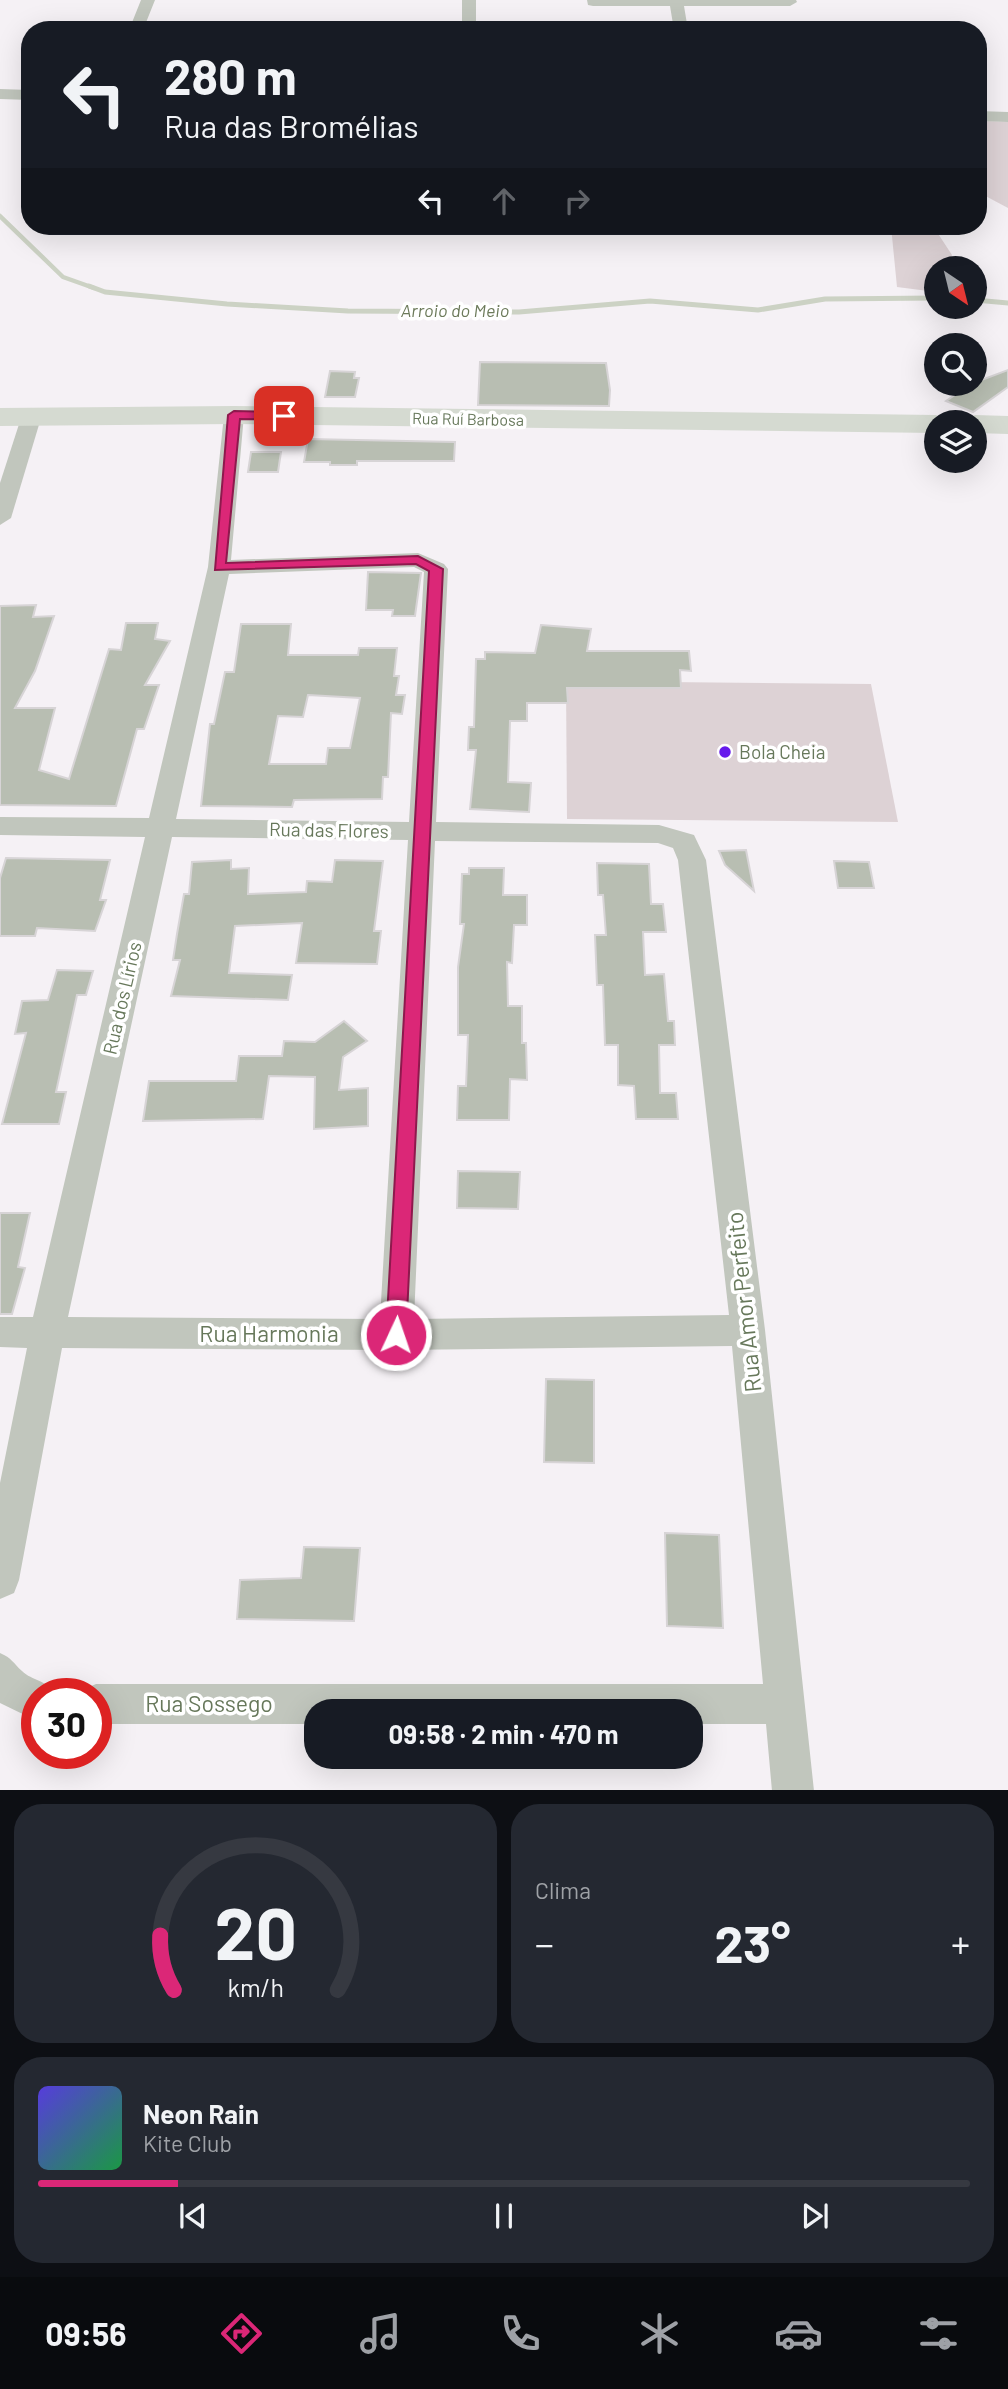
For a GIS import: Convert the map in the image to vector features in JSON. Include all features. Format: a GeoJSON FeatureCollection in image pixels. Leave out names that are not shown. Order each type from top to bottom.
{"type":"FeatureCollection","features":[{"type":"Feature","properties":{"kind":"main road","name":"Rua Ruí Barbosa"},"geometry":{"type":"LineString","coordinates":[[0,418],[234,415],[924,424]]}},
{"type":"Feature","properties":{"kind":"main road"},"geometry":{"type":"LineString","coordinates":[[987,425],[1008,425]]}},
{"type":"Feature","properties":{"kind":"street"},"geometry":{"type":"LineString","coordinates":[[140,21],[148,0]]}},
{"type":"Feature","properties":{"kind":"street"},"geometry":{"type":"LineString","coordinates":[[469,0],[469,21]]}},
{"type":"Feature","properties":{"kind":"street"},"geometry":{"type":"LineString","coordinates":[[676,0],[680,21]]}},
{"type":"Feature","properties":{"kind":"street"},"geometry":{"type":"LineString","coordinates":[[593,2],[790,2]]}},
{"type":"Feature","properties":{"kind":"street"},"geometry":{"type":"LineString","coordinates":[[0,94],[21,95]]}},
{"type":"Feature","properties":{"kind":"street"},"geometry":{"type":"LineString","coordinates":[[987,116],[1008,117]]}},
{"type":"Feature","properties":{"kind":"street","name":"Rua dos Lírios"},"geometry":{"type":"LineString","coordinates":[[0,1580],[47,1333],[219,567],[234,415]]}},
{"type":"Feature","properties":{"kind":"street"},"geometry":{"type":"LineString","coordinates":[[0,517],[31,418]]}},
{"type":"Feature","properties":{"kind":"street"},"geometry":{"type":"LineString","coordinates":[[219,567],[418,560],[436,569],[396,1335]]}},
{"type":"Feature","properties":{"kind":"street","name":"Rua das Flores"},"geometry":{"type":"LineString","coordinates":[[0,826],[659,834]]}},
{"type":"Feature","properties":{"kind":"street","name":"Rua Amor Perfeito"},"geometry":{"type":"LineString","coordinates":[[659,834],[684,842],[692,860],[748,1330],[793,1790]]}},
{"type":"Feature","properties":{"kind":"street","name":"Rua Harmonia"},"geometry":{"type":"LineString","coordinates":[[0,1332],[396,1335],[748,1330]]}},
{"type":"Feature","properties":{"kind":"street"},"geometry":{"type":"LineString","coordinates":[[0,1673],[7,1685],[21,1692]]}},
{"type":"Feature","properties":{"kind":"street","name":"Rua Sossego"},"geometry":{"type":"LineString","coordinates":[[112,1704],[785,1704]]}},
{"type":"Feature","properties":{"kind":"shaded area"},"geometry":{"type":"Polygon","coordinates":[[[987,121],[1008,122],[1008,208],[987,197],[987,121]]]}},
{"type":"Feature","properties":{"kind":"shaded area"},"geometry":{"type":"Polygon","coordinates":[[[892,235],[939,235],[952,255],[924,256],[924,290],[897,287],[892,235]]]}},
{"type":"Feature","properties":{"kind":"shaded area","name":"Bola Cheia"},"geometry":{"type":"Polygon","coordinates":[[[566,681],[871,684],[898,822],[567,819],[566,681]]]}},
{"type":"Feature","properties":{"kind":"building"},"geometry":{"type":"Polygon","coordinates":[[[480,362],[606,363],[610,390],[609,406],[478,405],[480,362]]]}},
{"type":"Feature","properties":{"kind":"building"},"geometry":{"type":"Polygon","coordinates":[[[1008,370],[1008,387],[976,410],[968,410],[946,401],[953,396],[987,396],[987,378],[1008,370]]]}},
{"type":"Feature","properties":{"kind":"building"},"geometry":{"type":"Polygon","coordinates":[[[330,371],[355,372],[354,378],[359,378],[355,397],[325,397],[330,371]]]}},
{"type":"Feature","properties":{"kind":"building"},"geometry":{"type":"Polygon","coordinates":[[[308,439],[455,442],[454,461],[357,461],[357,465],[304,462],[308,439]]]}},
{"type":"Feature","properties":{"kind":"building"},"geometry":{"type":"Polygon","coordinates":[[[251,452],[281,452],[278,472],[248,472],[251,452]]]}},
{"type":"Feature","properties":{"kind":"building"},"geometry":{"type":"Polygon","coordinates":[[[368,572],[421,573],[415,616],[392,616],[393,610],[366,610],[368,572]]]}},
{"type":"Feature","properties":{"kind":"building"},"geometry":{"type":"Polygon","coordinates":[[[36,605],[33,617],[54,616],[35,671],[15,708],[55,708],[39,770],[69,779],[109,649],[121,650],[126,623],[158,623],[155,639],[170,641],[145,685],[159,685],[144,729],[137,729],[116,806],[0,805],[0,606],[36,605]]]}},
{"type":"Feature","properties":{"kind":"building"},"geometry":{"type":"Polygon","coordinates":[[[241,624],[291,624],[288,655],[358,655],[359,648],[397,648],[394,676],[399,676],[396,695],[405,695],[402,714],[391,713],[388,777],[383,777],[382,799],[294,800],[292,807],[201,806],[210,724],[214,724],[225,672],[234,672],[241,624]],[[308,695],[303,717],[278,716],[269,764],[326,764],[328,748],[350,748],[360,698],[308,695]]]}},
{"type":"Feature","properties":{"kind":"building"},"geometry":{"type":"Polygon","coordinates":[[[541,625],[591,629],[587,651],[689,651],[691,671],[680,670],[681,688],[567,688],[568,703],[527,703],[527,721],[510,721],[508,782],[531,783],[529,812],[470,809],[476,750],[468,750],[469,727],[474,727],[476,659],[485,659],[485,652],[535,653],[541,625]]]}},
{"type":"Feature","properties":{"kind":"building"},"geometry":{"type":"Polygon","coordinates":[[[746,850],[754,891],[725,865],[719,851],[746,850]]]}},
{"type":"Feature","properties":{"kind":"building"},"geometry":{"type":"Polygon","coordinates":[[[6,858],[110,860],[100,900],[106,900],[95,931],[37,928],[35,936],[0,936],[0,878],[6,858]]]}},
{"type":"Feature","properties":{"kind":"building"},"geometry":{"type":"Polygon","coordinates":[[[231,860],[231,869],[249,868],[248,894],[306,892],[307,881],[332,882],[335,860],[383,861],[374,931],[381,931],[377,964],[296,963],[302,923],[235,926],[229,973],[292,975],[288,1000],[171,996],[180,960],[173,960],[177,934],[184,894],[189,894],[192,862],[231,860]]]}},
{"type":"Feature","properties":{"kind":"building"},"geometry":{"type":"Polygon","coordinates":[[[834,861],[869,862],[874,888],[838,888],[834,861]]]}},
{"type":"Feature","properties":{"kind":"building"},"geometry":{"type":"Polygon","coordinates":[[[597,863],[649,864],[651,904],[663,904],[666,932],[643,932],[645,975],[664,974],[668,1021],[674,1021],[675,1045],[659,1045],[660,1093],[676,1093],[678,1119],[636,1119],[634,1086],[618,1085],[618,1045],[605,1045],[603,985],[597,985],[595,935],[606,935],[603,895],[598,895],[597,863]]]}},
{"type":"Feature","properties":{"kind":"building"},"geometry":{"type":"Polygon","coordinates":[[[469,868],[504,868],[503,895],[527,895],[527,925],[514,925],[512,963],[507,962],[508,1006],[522,1006],[522,1043],[526,1043],[527,1080],[510,1079],[509,1120],[457,1120],[458,1086],[466,1086],[468,1035],[458,1035],[458,967],[464,924],[460,924],[462,874],[469,874],[469,868]]]}},
{"type":"Feature","properties":{"kind":"building"},"geometry":{"type":"Polygon","coordinates":[[[57,970],[93,971],[86,995],[77,995],[56,1092],[66,1092],[59,1124],[2,1124],[26,1033],[15,1034],[22,1001],[48,1000],[57,970]]]}},
{"type":"Feature","properties":{"kind":"building"},"geometry":{"type":"Polygon","coordinates":[[[344,1021],[367,1041],[343,1057],[339,1090],[368,1088],[368,1126],[314,1129],[315,1077],[269,1076],[263,1119],[143,1121],[149,1081],[236,1081],[239,1056],[282,1056],[284,1041],[315,1042],[344,1021]]]}},
{"type":"Feature","properties":{"kind":"building"},"geometry":{"type":"Polygon","coordinates":[[[458,1171],[520,1172],[518,1209],[457,1208],[458,1171]]]}},
{"type":"Feature","properties":{"kind":"building"},"geometry":{"type":"Polygon","coordinates":[[[0,1213],[30,1213],[18,1267],[25,1268],[12,1314],[0,1314],[0,1213]]]}},
{"type":"Feature","properties":{"kind":"building"},"geometry":{"type":"Polygon","coordinates":[[[546,1379],[594,1380],[594,1463],[544,1462],[546,1379]]]}},
{"type":"Feature","properties":{"kind":"building"},"geometry":{"type":"Polygon","coordinates":[[[665,1533],[719,1535],[723,1628],[667,1626],[665,1533]]]}},
{"type":"Feature","properties":{"kind":"building"},"geometry":{"type":"Polygon","coordinates":[[[304,1547],[360,1548],[354,1621],[237,1619],[240,1580],[301,1578],[304,1547]]]}},
{"type":"Feature","properties":{"kind":"waterway","name":"Arroio do Meio"},"geometry":{"type":"LineString","coordinates":[[0,216],[63,277],[94,288]]}},
{"type":"Feature","properties":{"kind":"waterway","name":"Arroio do Meio"},"geometry":{"type":"LineString","coordinates":[[89,286],[105,292],[227,304],[348,311],[519,312],[650,301],[758,310],[825,299],[924,298]]}},
{"type":"Feature","properties":{"kind":"waterway","name":"Arroio do Meio"},"geometry":{"type":"LineString","coordinates":[[987,301],[1008,303]]}},
{"type":"Feature","properties":{"kind":"place","name":"Bola Cheia"},"geometry":{"type":"Point","coordinates":[725,752]}},
{"type":"Feature","properties":{"kind":"route"},"geometry":{"type":"LineString","coordinates":[[284,416],[234,415],[219,567],[418,560],[436,569],[396,1335]]}}]}
